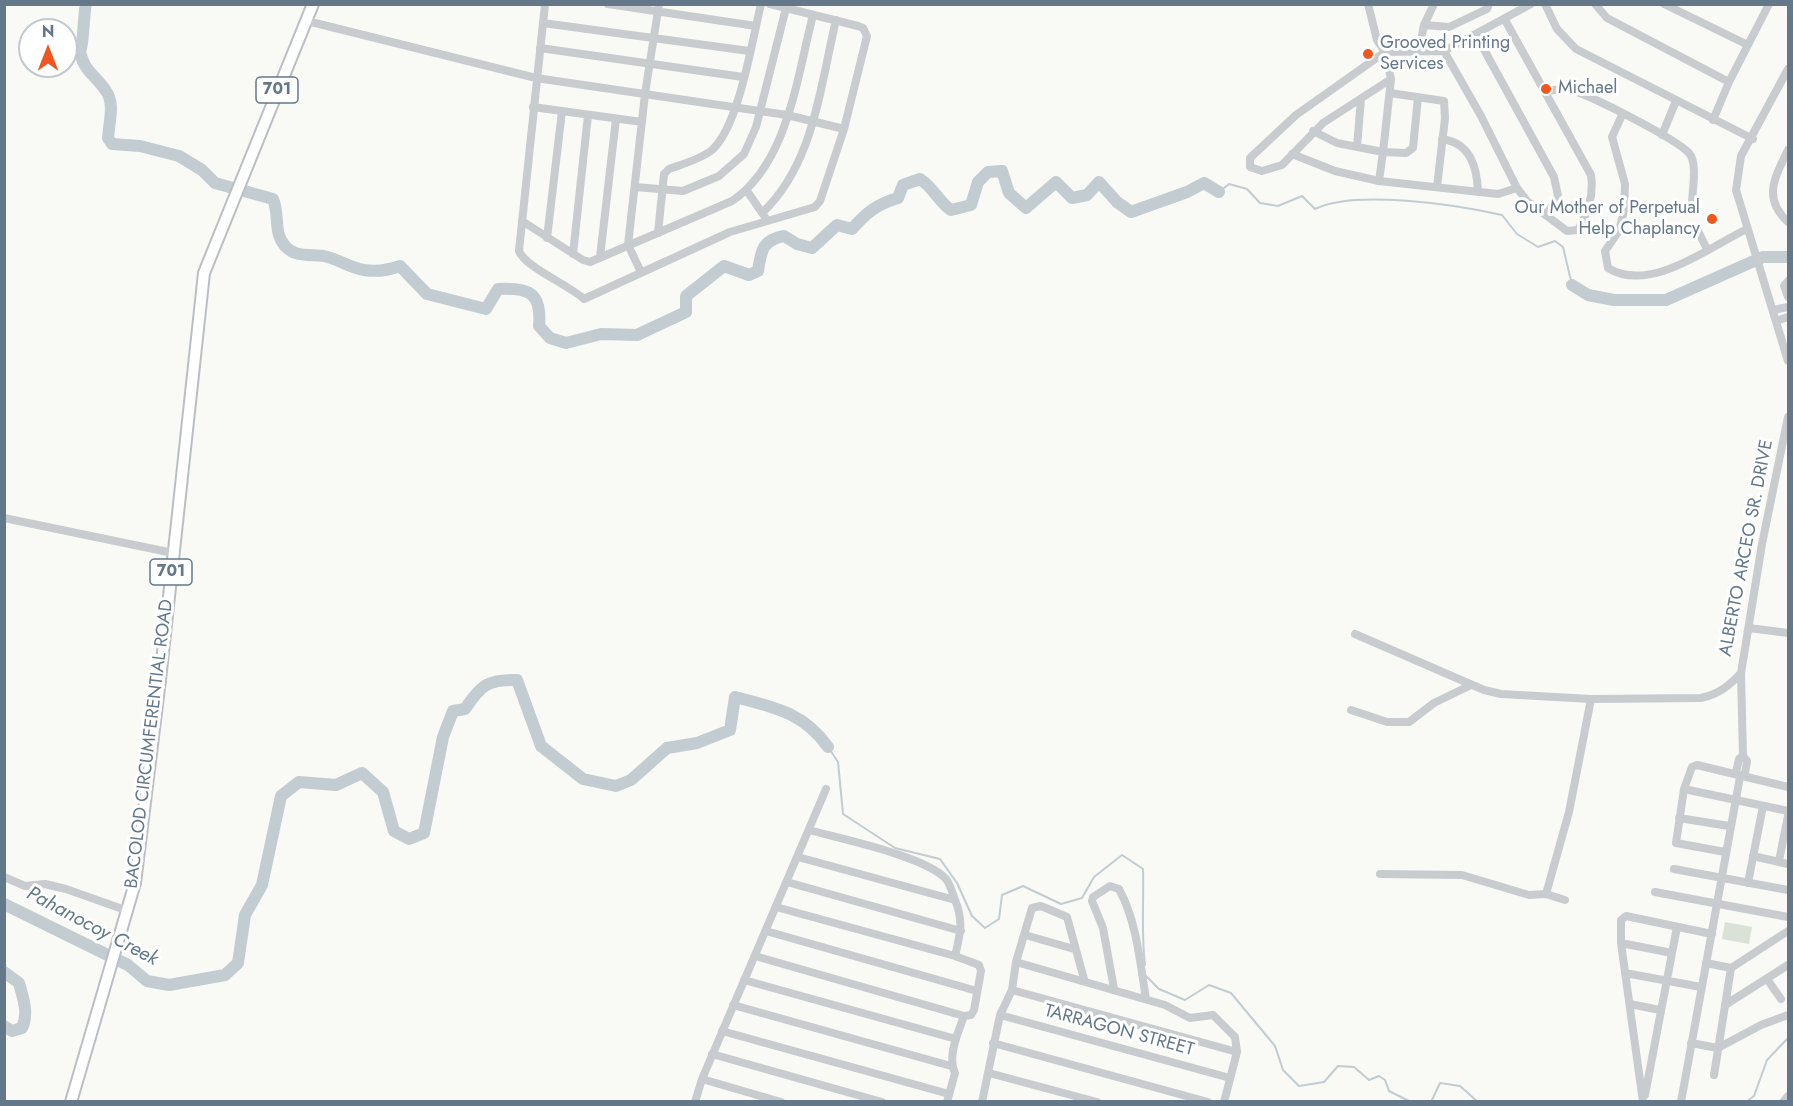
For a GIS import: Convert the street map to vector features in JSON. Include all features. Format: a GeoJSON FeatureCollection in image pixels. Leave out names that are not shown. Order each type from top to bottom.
{"type":"FeatureCollection","features":[{"type":"Feature","properties":{"kind":"main road","name":"BACOLOD CIRCUMFERENTIAL ROAD"},"geometry":{"type":"LineString","coordinates":[[70,1101],[135,882],[204,273],[231,201],[313,4]]}},
{"type":"Feature","properties":{"kind":"street"},"geometry":{"type":"LineString","coordinates":[[545,4],[522,221],[521,255],[584,299],[730,232],[769,222],[818,204],[844,129],[867,36],[863,28],[770,4]]}},
{"type":"Feature","properties":{"kind":"street"},"geometry":{"type":"LineString","coordinates":[[608,4],[658,8],[756,26]]}},
{"type":"Feature","properties":{"kind":"street"},"geometry":{"type":"LineString","coordinates":[[658,233],[664,174],[669,169],[710,151],[736,107],[761,4]]}},
{"type":"Feature","properties":{"kind":"street"},"geometry":{"type":"LineString","coordinates":[[1368,4],[1377,40],[1385,52],[1391,80],[1379,182]]}},
{"type":"Feature","properties":{"kind":"street"},"geometry":{"type":"LineString","coordinates":[[1419,50],[1424,25],[1434,4]]}},
{"type":"Feature","properties":{"kind":"street"},"geometry":{"type":"LineString","coordinates":[[1424,25],[1449,27],[1456,25],[1482,12],[1489,4]]}},
{"type":"Feature","properties":{"kind":"street"},"geometry":{"type":"LineString","coordinates":[[1391,80],[1313,131],[1282,165],[1270,170],[1256,171],[1248,164],[1250,158],[1268,139],[1296,116],[1385,52],[1444,51],[1531,4]]}},
{"type":"Feature","properties":{"kind":"street"},"geometry":{"type":"LineString","coordinates":[[1545,4],[1557,29],[1576,49],[1753,139]]}},
{"type":"Feature","properties":{"kind":"street"},"geometry":{"type":"LineString","coordinates":[[1595,4],[1606,18],[1729,82]]}},
{"type":"Feature","properties":{"kind":"street"},"geometry":{"type":"LineString","coordinates":[[1664,4],[1748,45]]}},
{"type":"Feature","properties":{"kind":"street"},"geometry":{"type":"LineString","coordinates":[[1713,120],[1729,82],[1769,4]]}},
{"type":"Feature","properties":{"kind":"street"},"geometry":{"type":"LineString","coordinates":[[641,272],[628,245],[645,94],[658,8]]}},
{"type":"Feature","properties":{"kind":"street"},"geometry":{"type":"LineString","coordinates":[[634,187],[661,190],[692,188],[707,183],[734,166],[750,144],[786,8]]}},
{"type":"Feature","properties":{"kind":"street"},"geometry":{"type":"LineString","coordinates":[[522,221],[587,262],[732,201],[747,191],[771,160],[786,115],[813,15]]}},
{"type":"Feature","properties":{"kind":"street"},"geometry":{"type":"LineString","coordinates":[[762,213],[776,200],[792,177],[803,152],[836,20]]}},
{"type":"Feature","properties":{"kind":"street"},"geometry":{"type":"LineString","coordinates":[[1444,51],[1481,116],[1517,188],[1527,201],[1567,231],[1578,230],[1589,210],[1593,189],[1591,175],[1547,91],[1505,20]]}},
{"type":"Feature","properties":{"kind":"street"},"geometry":{"type":"LineString","coordinates":[[307,21],[536,78],[786,115],[844,129]]}},
{"type":"Feature","properties":{"kind":"street"},"geometry":{"type":"LineString","coordinates":[[543,23],[749,51]]}},
{"type":"Feature","properties":{"kind":"street"},"geometry":{"type":"LineString","coordinates":[[1476,35],[1554,177],[1558,196],[1546,215]]}},
{"type":"Feature","properties":{"kind":"street"},"geometry":{"type":"LineString","coordinates":[[540,48],[743,77]]}},
{"type":"Feature","properties":{"kind":"street"},"geometry":{"type":"LineString","coordinates":[[1788,69],[1753,139],[1741,156],[1736,190],[1754,256],[1788,361]]}},
{"type":"Feature","properties":{"kind":"street"},"geometry":{"type":"LineString","coordinates":[[1547,91],[1572,90],[1662,135],[1689,153],[1692,160],[1692,204]]}},
{"type":"Feature","properties":{"kind":"street"},"geometry":{"type":"LineString","coordinates":[[1390,93],[1444,101],[1445,118],[1437,187]]}},
{"type":"Feature","properties":{"kind":"street"},"geometry":{"type":"LineString","coordinates":[[1313,131],[1337,143],[1383,152],[1411,152],[1418,96]]}},
{"type":"Feature","properties":{"kind":"street"},"geometry":{"type":"LineString","coordinates":[[1357,147],[1361,99]]}},
{"type":"Feature","properties":{"kind":"street"},"geometry":{"type":"LineString","coordinates":[[1662,135],[1676,101]]}},
{"type":"Feature","properties":{"kind":"street"},"geometry":{"type":"LineString","coordinates":[[533,107],[642,122]]}},
{"type":"Feature","properties":{"kind":"street"},"geometry":{"type":"LineString","coordinates":[[547,238],[562,111]]}},
{"type":"Feature","properties":{"kind":"street"},"geometry":{"type":"LineString","coordinates":[[573,254],[588,115]]}},
{"type":"Feature","properties":{"kind":"street"},"geometry":{"type":"LineString","coordinates":[[1622,115],[1612,136],[1625,184],[1624,211],[1618,231],[1605,251],[1605,261],[1611,270],[1630,275],[1655,275],[1747,229]]}},
{"type":"Feature","properties":{"kind":"street"},"geometry":{"type":"LineString","coordinates":[[600,257],[616,119]]}},
{"type":"Feature","properties":{"kind":"street"},"geometry":{"type":"LineString","coordinates":[[1442,140],[1460,144],[1467,150],[1474,164],[1478,192]]}},
{"type":"Feature","properties":{"kind":"street"},"geometry":{"type":"LineString","coordinates":[[1788,150],[1773,182],[1776,204],[1788,220]]}},
{"type":"Feature","properties":{"kind":"street"},"geometry":{"type":"LineString","coordinates":[[1292,154],[1335,171],[1379,182],[1498,194],[1517,188]]}},
{"type":"Feature","properties":{"kind":"street"},"geometry":{"type":"LineString","coordinates":[[747,191],[769,222]]}},
{"type":"Feature","properties":{"kind":"street"},"geometry":{"type":"LineString","coordinates":[[1698,231],[1707,249]]}},
{"type":"Feature","properties":{"kind":"street"},"geometry":{"type":"LineString","coordinates":[[1788,281],[1784,286],[1788,297]]}},
{"type":"Feature","properties":{"kind":"street"},"geometry":{"type":"LineString","coordinates":[[1773,310],[1788,307]]}},
{"type":"Feature","properties":{"kind":"street"},"geometry":{"type":"LineString","coordinates":[[1776,321],[1788,317]]}},
{"type":"Feature","properties":{"kind":"street","name":"ALBERTO ARCEO SR. DRIVE"},"geometry":{"type":"LineString","coordinates":[[1681,1101],[1712,934],[1729,826],[1740,777],[1736,772],[1737,764],[1743,756],[1741,673],[1762,544],[1788,417]]}},
{"type":"Feature","properties":{"kind":"street"},"geometry":{"type":"LineString","coordinates":[[4,518],[173,553]]}},
{"type":"Feature","properties":{"kind":"street"},"geometry":{"type":"LineString","coordinates":[[1749,628],[1788,633]]}},
{"type":"Feature","properties":{"kind":"street"},"geometry":{"type":"LineString","coordinates":[[1355,634],[1471,685],[1501,694],[1591,699],[1701,698],[1713,696],[1728,687],[1741,673]]}},
{"type":"Feature","properties":{"kind":"street"},"geometry":{"type":"LineString","coordinates":[[1351,710],[1388,722],[1409,722],[1434,703],[1471,685]]}},
{"type":"Feature","properties":{"kind":"street"},"geometry":{"type":"LineString","coordinates":[[1546,894],[1569,812],[1591,699]]}},
{"type":"Feature","properties":{"kind":"street"},"geometry":{"type":"LineString","coordinates":[[1725,852],[1676,843],[1689,771],[1697,765],[1788,787]]}},
{"type":"Feature","properties":{"kind":"street"},"geometry":{"type":"LineString","coordinates":[[695,1101],[712,1054],[788,882],[826,789]]}},
{"type":"Feature","properties":{"kind":"street"},"geometry":{"type":"LineString","coordinates":[[1684,789],[1788,811]]}},
{"type":"Feature","properties":{"kind":"street"},"geometry":{"type":"LineString","coordinates":[[1748,883],[1763,806]]}},
{"type":"Feature","properties":{"kind":"street"},"geometry":{"type":"LineString","coordinates":[[1753,856],[1784,862],[1788,816]]}},
{"type":"Feature","properties":{"kind":"street"},"geometry":{"type":"LineString","coordinates":[[1679,818],[1729,826]]}},
{"type":"Feature","properties":{"kind":"street"},"geometry":{"type":"LineString","coordinates":[[809,830],[904,858],[935,871],[947,880],[962,915],[955,956]]}},
{"type":"Feature","properties":{"kind":"street"},"geometry":{"type":"LineString","coordinates":[[798,856],[955,900]]}},
{"type":"Feature","properties":{"kind":"street"},"geometry":{"type":"LineString","coordinates":[[1674,870],[1788,890]]}},
{"type":"Feature","properties":{"kind":"street"},"geometry":{"type":"LineString","coordinates":[[1380,874],[1462,875],[1529,896],[1546,894],[1565,900]]}},
{"type":"Feature","properties":{"kind":"street"},"geometry":{"type":"LineString","coordinates":[[4,877],[26,886],[45,884],[66,889],[128,911]]}},
{"type":"Feature","properties":{"kind":"street"},"geometry":{"type":"LineString","coordinates":[[788,882],[961,931]]}},
{"type":"Feature","properties":{"kind":"street"},"geometry":{"type":"LineString","coordinates":[[1114,989],[1103,928],[1092,901],[1093,897],[1110,886],[1119,889],[1124,897],[1134,928],[1146,999]]}},
{"type":"Feature","properties":{"kind":"street"},"geometry":{"type":"LineString","coordinates":[[1655,892],[1788,917]]}},
{"type":"Feature","properties":{"kind":"street"},"geometry":{"type":"LineString","coordinates":[[982,1101],[1000,1015],[1012,990],[1016,962],[1032,908],[1041,906],[1067,917],[1084,979]]}},
{"type":"Feature","properties":{"kind":"street"},"geometry":{"type":"LineString","coordinates":[[754,956],[964,1016],[971,1015],[974,1010],[981,971],[979,965],[955,956],[776,908]]}},
{"type":"Feature","properties":{"kind":"street"},"geometry":{"type":"LineString","coordinates":[[1677,927],[1643,1101],[1619,925],[1626,916],[1712,934]]}},
{"type":"Feature","properties":{"kind":"street"},"geometry":{"type":"LineString","coordinates":[[766,931],[977,991]]}},
{"type":"Feature","properties":{"kind":"street"},"geometry":{"type":"LineString","coordinates":[[1706,963],[1731,968],[1788,931]]}},
{"type":"Feature","properties":{"kind":"street"},"geometry":{"type":"LineString","coordinates":[[1025,935],[1074,949]]}},
{"type":"Feature","properties":{"kind":"street"},"geometry":{"type":"LineString","coordinates":[[1621,943],[1672,952]]}},
{"type":"Feature","properties":{"kind":"street"},"geometry":{"type":"LineString","coordinates":[[1016,962],[1084,979],[1146,999],[1190,1018],[1214,1015],[1235,1037],[1237,1052],[1224,1101]]}},
{"type":"Feature","properties":{"kind":"street"},"geometry":{"type":"LineString","coordinates":[[1714,1075],[1731,968]]}},
{"type":"Feature","properties":{"kind":"street"},"geometry":{"type":"LineString","coordinates":[[1725,1005],[1788,968]]}},
{"type":"Feature","properties":{"kind":"street"},"geometry":{"type":"LineString","coordinates":[[1625,973],[1701,987]]}},
{"type":"Feature","properties":{"kind":"street"},"geometry":{"type":"LineString","coordinates":[[1767,979],[1781,999]]}},
{"type":"Feature","properties":{"kind":"street"},"geometry":{"type":"LineString","coordinates":[[744,980],[956,1040]]}},
{"type":"Feature","properties":{"kind":"street"},"geometry":{"type":"LineString","coordinates":[[1012,990],[1237,1052]]}},
{"type":"Feature","properties":{"kind":"street"},"geometry":{"type":"LineString","coordinates":[[1630,1004],[1660,1010]]}},
{"type":"Feature","properties":{"kind":"street"},"geometry":{"type":"LineString","coordinates":[[733,1005],[951,1066]]}},
{"type":"Feature","properties":{"kind":"street","name":"TARRAGON STREET"},"geometry":{"type":"LineString","coordinates":[[1000,1015],[1230,1078]]}},
{"type":"Feature","properties":{"kind":"street"},"geometry":{"type":"LineString","coordinates":[[1691,1043],[1718,1048],[1761,1025],[1788,1015]]}},
{"type":"Feature","properties":{"kind":"street"},"geometry":{"type":"LineString","coordinates":[[722,1031],[948,1098],[955,1073],[951,1066],[956,1040],[964,1016]]}},
{"type":"Feature","properties":{"kind":"street"},"geometry":{"type":"LineString","coordinates":[[993,1043],[1208,1101]]}},
{"type":"Feature","properties":{"kind":"street"},"geometry":{"type":"LineString","coordinates":[[712,1054],[882,1101]]}},
{"type":"Feature","properties":{"kind":"street"},"geometry":{"type":"LineString","coordinates":[[989,1073],[1096,1101]]}},
{"type":"Feature","properties":{"kind":"street"},"geometry":{"type":"LineString","coordinates":[[702,1079],[781,1101]]}},
{"type":"Feature","properties":{"kind":"street"},"geometry":{"type":"LineString","coordinates":[[1783,1101],[1788,1096]]}},
{"type":"Feature","properties":{"kind":"shaded area"},"geometry":{"type":"Polygon","coordinates":[[[1725,922],[1752,927],[1749,944],[1722,939],[1725,922]]]}},
{"type":"Feature","properties":{"kind":"waterway"},"geometry":{"type":"LineString","coordinates":[[86,4],[80,52],[88,69],[109,96],[111,113],[108,138],[112,144],[140,146],[179,156],[202,170],[215,183],[273,199],[281,241],[294,252],[324,256],[364,270],[373,271],[400,266],[427,294],[486,309],[498,289],[525,291],[536,299],[539,326],[550,338],[566,343],[601,334],[637,335],[686,312],[686,296],[724,266],[749,275],[758,271],[764,247],[771,240],[784,236],[797,244],[812,248],[837,225],[852,229],[872,210],[898,198],[903,185],[920,179],[951,210],[971,205],[978,182],[988,172],[1002,171],[1009,193],[1026,208],[1056,182],[1072,198],[1087,195],[1099,182],[1117,202],[1131,212],[1187,192],[1204,183],[1219,192]]}},
{"type":"Feature","properties":{"kind":"waterway"},"geometry":{"type":"LineString","coordinates":[[1219,192],[1229,184],[1247,189],[1260,203],[1278,206],[1302,196],[1315,209],[1332,203],[1380,199],[1434,203],[1502,215],[1517,234],[1538,247],[1555,241],[1563,247],[1572,285]]}},
{"type":"Feature","properties":{"kind":"waterway"},"geometry":{"type":"LineString","coordinates":[[1572,285],[1588,295],[1614,300],[1666,300],[1763,257],[1788,257]]}},
{"type":"Feature","properties":{"kind":"waterway","name":"Pahanocoy Creek"},"geometry":{"type":"LineString","coordinates":[[4,904],[128,965],[147,981],[169,985],[225,975],[238,963],[245,915],[262,885],[281,796],[299,782],[336,785],[362,773],[383,792],[394,831],[409,839],[424,833],[443,737],[453,711],[465,709],[476,694],[492,682],[517,680],[541,746],[583,779],[616,786],[631,780],[667,748],[697,743],[730,730],[735,697],[775,708],[798,718],[828,747]]}},
{"type":"Feature","properties":{"kind":"waterway","name":"Pahanocoy Creek"},"geometry":{"type":"LineString","coordinates":[[828,747],[838,762],[843,814],[895,848],[940,859],[957,883],[972,916],[985,928],[999,919],[1002,895],[1023,886],[1061,904],[1082,898],[1094,877],[1122,855],[1143,869],[1145,965]]}},
{"type":"Feature","properties":{"kind":"waterway","name":"Pahanocoy Creek"},"geometry":{"type":"LineString","coordinates":[[4,972],[19,983],[25,1011],[22,1028],[12,1031],[4,1026]]}},
{"type":"Feature","properties":{"kind":"waterway","name":"Pahanocoy Creek"},"geometry":{"type":"LineString","coordinates":[[1146,976],[1159,989],[1185,1000],[1209,985],[1231,993],[1275,1046],[1283,1070],[1299,1086],[1324,1082],[1338,1066],[1354,1067],[1369,1080],[1379,1076],[1385,1080],[1389,1091],[1411,1102]]}},
{"type":"Feature","properties":{"kind":"waterway","name":"Pahanocoy Creek"},"geometry":{"type":"LineString","coordinates":[[1746,1102],[1754,1096],[1767,1060],[1788,1038]]}},
{"type":"Feature","properties":{"kind":"waterway","name":"Pahanocoy Creek"},"geometry":{"type":"LineString","coordinates":[[1431,1102],[1440,1083],[1460,1086],[1478,1102]]}},
{"type":"Feature","properties":{"kind":"place","name":"Grooved Printing Services"},"geometry":{"type":"Point","coordinates":[1368,54]}},
{"type":"Feature","properties":{"kind":"place","name":"Michael"},"geometry":{"type":"Point","coordinates":[1546,89]}},
{"type":"Feature","properties":{"kind":"place","name":"Our Mother of Perpetual Help Chaplancy"},"geometry":{"type":"Point","coordinates":[1712,219]}}]}
